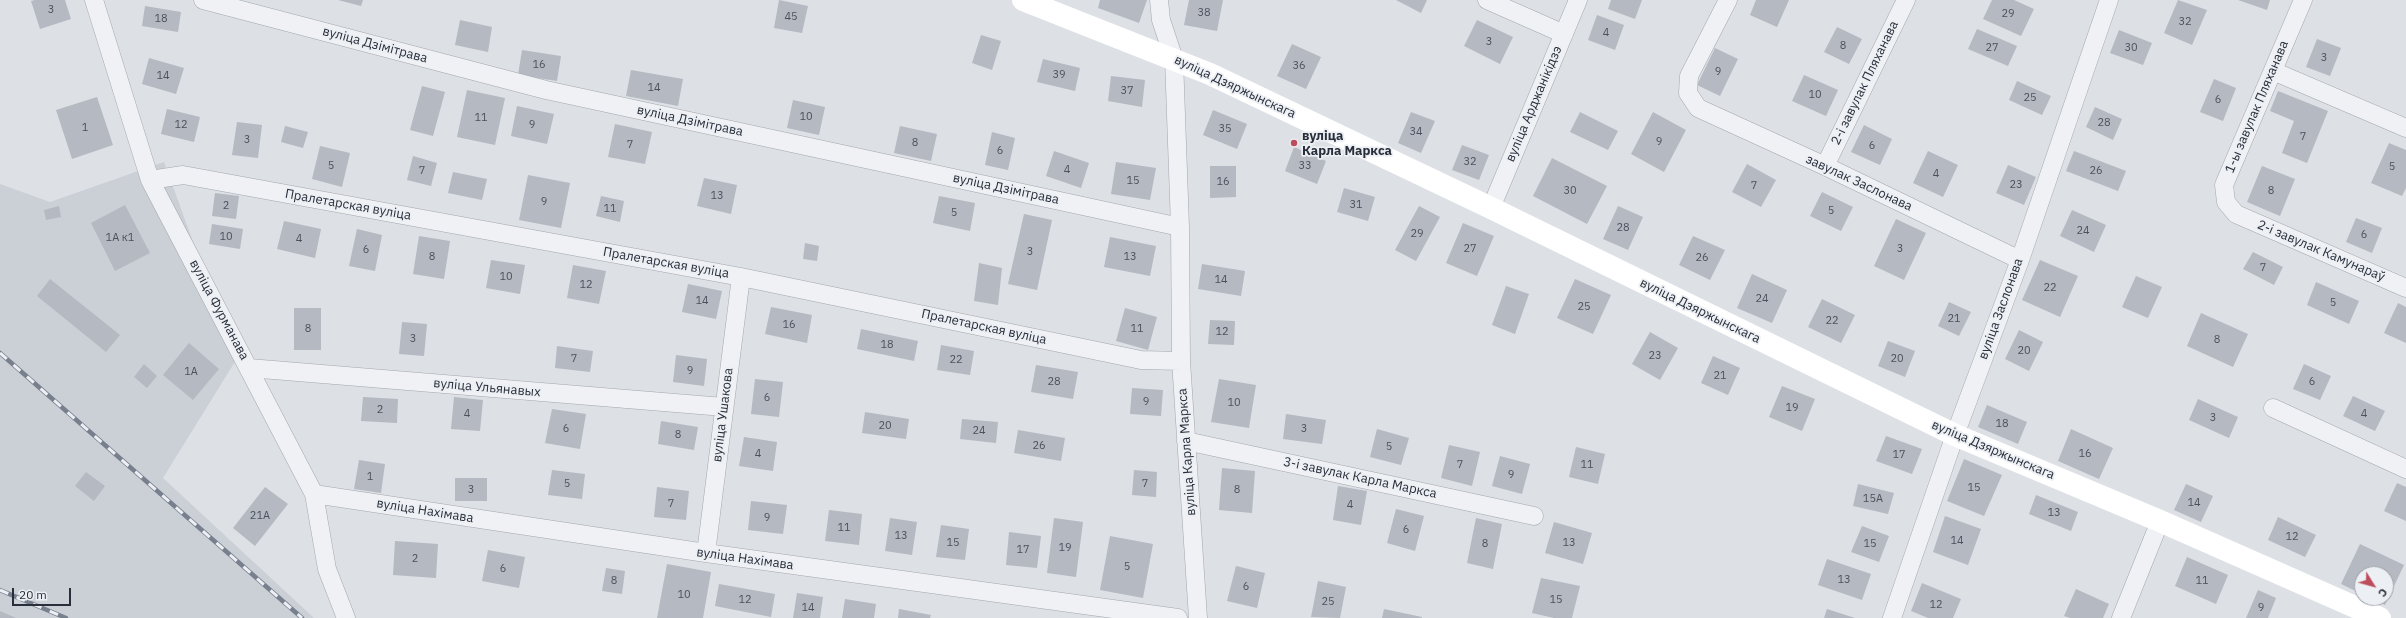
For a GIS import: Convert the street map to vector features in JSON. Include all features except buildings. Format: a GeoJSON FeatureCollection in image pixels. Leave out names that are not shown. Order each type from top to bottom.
{"type":"FeatureCollection","features":[{"type":"Feature","properties":{"kind":"street","name":"вуліца Фурманава"},"geometry":{"type":"LineString","coordinates":[[94,0],[150,180],[314,494],[327,569],[346,618]]}},
{"type":"Feature","properties":{"kind":"street","name":"вуліца Дзімітрава"},"geometry":{"type":"LineString","coordinates":[[203,0],[546,90],[1180,227]]}},
{"type":"Feature","properties":{"kind":"street","name":"вуліца Дзяржынскага"},"geometry":{"type":"LineString","coordinates":[[1023,0],[1210,74],[1491,208],[1954,434],[2160,521],[2380,618]]}},
{"type":"Feature","properties":{"kind":"street","name":"вуліца Карла Маркса"},"geometry":{"type":"LineString","coordinates":[[1159,0],[1161,20],[1174,59],[1180,227],[1181,361],[1198,618]]}},
{"type":"Feature","properties":{"kind":"street"},"geometry":{"type":"LineString","coordinates":[[1487,0],[1564,34]]}},
{"type":"Feature","properties":{"kind":"street","name":"вуліца Арджанікідзэ"},"geometry":{"type":"LineString","coordinates":[[1491,208],[1578,0]]}},
{"type":"Feature","properties":{"kind":"street","name":"завулак Заслонава"},"geometry":{"type":"LineString","coordinates":[[1728,0],[1689,76],[1688,93],[1698,108],[1825,166],[2020,260]]}},
{"type":"Feature","properties":{"kind":"street","name":"2-і завулак Пляханава"},"geometry":{"type":"LineString","coordinates":[[1825,166],[1906,0]]}},
{"type":"Feature","properties":{"kind":"street","name":"вуліца Заслонава"},"geometry":{"type":"LineString","coordinates":[[1892,618],[1954,434],[2020,260],[2109,0]]}},
{"type":"Feature","properties":{"kind":"street","name":"1-ы завулак Пляханава"},"geometry":{"type":"LineString","coordinates":[[2236,214],[2226,202],[2224,185],[2303,0]]}},
{"type":"Feature","properties":{"kind":"street"},"geometry":{"type":"LineString","coordinates":[[2273,71],[2406,128]]}},
{"type":"Feature","properties":{"kind":"street","name":"Пралетарская вуліца"},"geometry":{"type":"LineString","coordinates":[[150,180],[183,175],[741,277],[1141,360],[1181,361]]}},
{"type":"Feature","properties":{"kind":"street","name":"2-і завулак Камунараў"},"geometry":{"type":"LineString","coordinates":[[2236,214],[2406,288]]}},
{"type":"Feature","properties":{"kind":"street","name":"вуліца Ушакова"},"geometry":{"type":"LineString","coordinates":[[706,553],[741,277]]}},
{"type":"Feature","properties":{"kind":"street","name":"вуліца Ульянавых"},"geometry":{"type":"LineString","coordinates":[[249,368],[724,407]]}},
{"type":"Feature","properties":{"kind":"street"},"geometry":{"type":"LineString","coordinates":[[2273,408],[2406,469]]}},
{"type":"Feature","properties":{"kind":"street","name":"3-і завулак Карла Маркса"},"geometry":{"type":"LineString","coordinates":[[1186,441],[1534,516]]}},
{"type":"Feature","properties":{"kind":"street","name":"вуліца Нахімава"},"geometry":{"type":"LineString","coordinates":[[314,494],[706,553],[1178,618]]}},
{"type":"Feature","properties":{"kind":"street"},"geometry":{"type":"LineString","coordinates":[[2121,618],[2160,521]]}},
{"type":"Feature","properties":{"kind":"shaded area"},"geometry":{"type":"Polygon","coordinates":[[[164,162],[236,360],[163,478],[314,618],[0,618],[0,184],[50,202],[164,162]]]}},
{"type":"Feature","properties":{"kind":"railway"},"geometry":{"type":"LineString","coordinates":[[0,353],[302,618]]}},
{"type":"Feature","properties":{"kind":"railway"},"geometry":{"type":"LineString","coordinates":[[0,590],[66,618]]}},
{"type":"Feature","properties":{"kind":"place","name":"вуліца Карла Маркса"},"geometry":{"type":"Point","coordinates":[1294,143]}}]}
